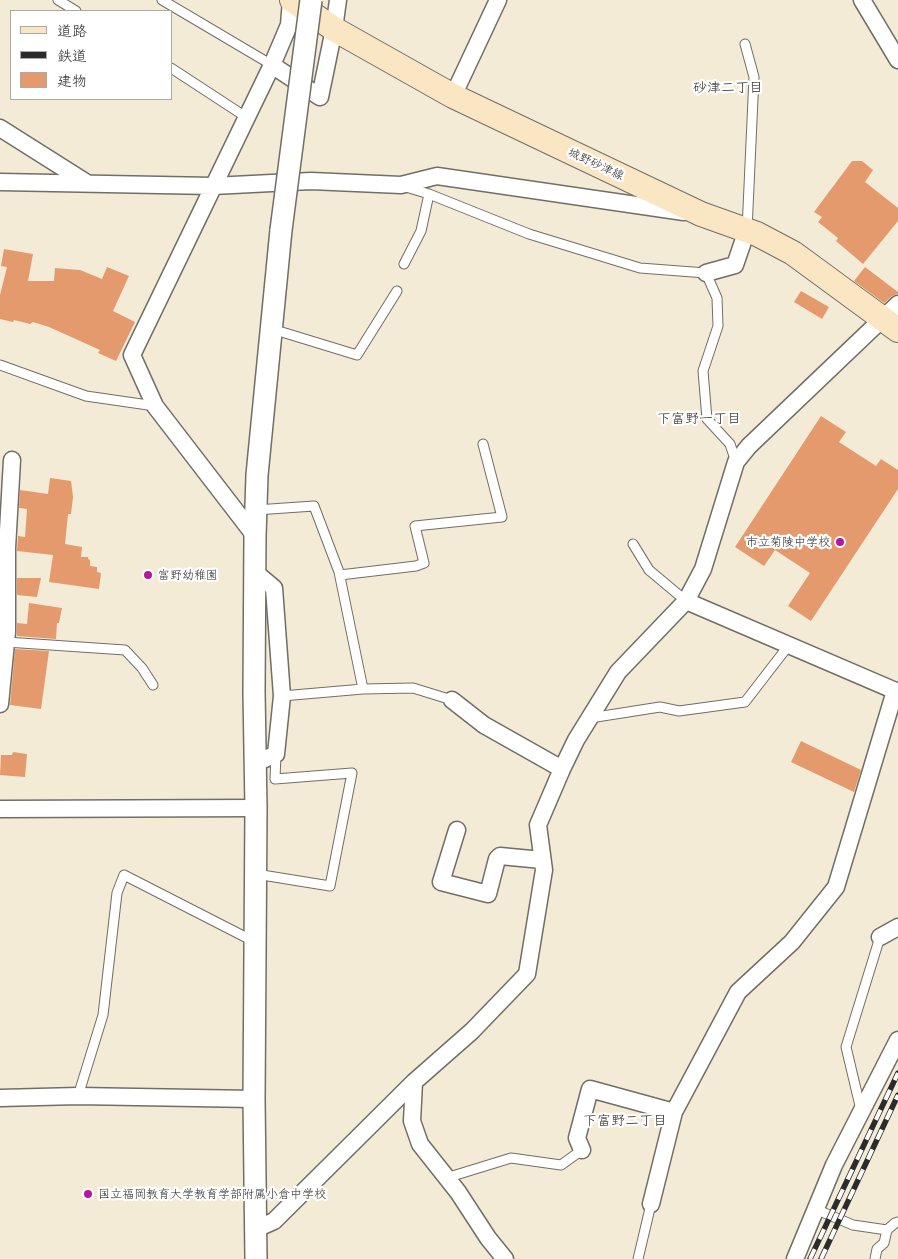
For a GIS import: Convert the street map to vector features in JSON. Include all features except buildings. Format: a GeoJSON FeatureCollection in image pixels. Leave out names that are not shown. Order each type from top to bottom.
{"type":"FeatureCollection","features":[{"type":"Feature","properties":{"kind":"main road","name":"城野砂津線"},"geometry":{"type":"LineString","coordinates":[[292,0],[334,29],[453,96],[701,214],[747,230],[793,253],[893,317]]}},
{"type":"Feature","properties":{"kind":"street"},"geometry":{"type":"LineString","coordinates":[[255,536],[155,406],[132,355],[272,65],[289,25],[292,0]]}},
{"type":"Feature","properties":{"kind":"street"},"geometry":{"type":"LineString","coordinates":[[256,1259],[254,1099],[256,763],[254,692],[257,475],[282,230],[311,0]]}},
{"type":"Feature","properties":{"kind":"street"},"geometry":{"type":"LineString","coordinates":[[272,65],[320,97],[338,0]]}},
{"type":"Feature","properties":{"kind":"street"},"geometry":{"type":"LineString","coordinates":[[453,96],[498,0]]}},
{"type":"Feature","properties":{"kind":"street"},"geometry":{"type":"LineString","coordinates":[[862,0],[898,60]]}},
{"type":"Feature","properties":{"kind":"street"},"geometry":{"type":"LineString","coordinates":[[0,128],[89,184]]}},
{"type":"Feature","properties":{"kind":"street"},"geometry":{"type":"LineString","coordinates":[[0,182],[213,186],[311,181],[402,185],[437,176],[701,214]]}},
{"type":"Feature","properties":{"kind":"street"},"geometry":{"type":"LineString","coordinates":[[706,273],[735,265],[747,230]]}},
{"type":"Feature","properties":{"kind":"street"},"geometry":{"type":"LineString","coordinates":[[256,1229],[274,1221],[414,1082],[472,1031],[527,974],[544,870],[538,825],[562,769],[590,718],[618,672],[686,600],[703,569],[736,462],[749,446],[893,317]]}},
{"type":"Feature","properties":{"kind":"street"},"geometry":{"type":"LineString","coordinates":[[0,704],[4,635],[3,547],[12,460]]}},
{"type":"Feature","properties":{"kind":"street"},"geometry":{"type":"LineString","coordinates":[[255,572],[274,588],[282,696],[276,754],[256,763]]}},
{"type":"Feature","properties":{"kind":"street"},"geometry":{"type":"LineString","coordinates":[[651,1204],[674,1112],[738,992],[792,942],[836,887],[897,692],[686,600]]}},
{"type":"Feature","properties":{"kind":"street"},"geometry":{"type":"LineString","coordinates":[[452,700],[484,725],[562,769]]}},
{"type":"Feature","properties":{"kind":"street"},"geometry":{"type":"LineString","coordinates":[[0,808],[256,808]]}},
{"type":"Feature","properties":{"kind":"street"},"geometry":{"type":"LineString","coordinates":[[456,830],[441,882],[488,894],[497,859],[500,856],[542,860]]}},
{"type":"Feature","properties":{"kind":"street"},"geometry":{"type":"LineString","coordinates":[[880,937],[898,927]]}},
{"type":"Feature","properties":{"kind":"street"},"geometry":{"type":"LineString","coordinates":[[795,1259],[834,1164],[898,1040]]}},
{"type":"Feature","properties":{"kind":"street"},"geometry":{"type":"LineString","coordinates":[[414,1082],[412,1121],[420,1144],[458,1192],[488,1238],[505,1259]]}},
{"type":"Feature","properties":{"kind":"street"},"geometry":{"type":"LineString","coordinates":[[582,1150],[577,1138],[590,1089],[674,1112]]}},
{"type":"Feature","properties":{"kind":"street"},"geometry":{"type":"LineString","coordinates":[[0,1098],[78,1096],[254,1099]]}},
{"type":"Feature","properties":{"kind":"lane"},"geometry":{"type":"LineString","coordinates":[[58,0],[74,10]]}},
{"type":"Feature","properties":{"kind":"lane"},"geometry":{"type":"LineString","coordinates":[[162,0],[272,65]]}},
{"type":"Feature","properties":{"kind":"lane"},"geometry":{"type":"LineString","coordinates":[[745,44],[754,77],[747,230]]}},
{"type":"Feature","properties":{"kind":"lane"},"geometry":{"type":"LineString","coordinates":[[172,69],[246,117]]}},
{"type":"Feature","properties":{"kind":"lane"},"geometry":{"type":"LineString","coordinates":[[402,185],[529,234],[640,268],[706,273],[716,298],[718,326],[703,371],[707,418],[730,444],[736,462]]}},
{"type":"Feature","properties":{"kind":"lane"},"geometry":{"type":"LineString","coordinates":[[404,264],[421,231],[428,194]]}},
{"type":"Feature","properties":{"kind":"lane"},"geometry":{"type":"LineString","coordinates":[[272,328],[357,355],[397,292]]}},
{"type":"Feature","properties":{"kind":"lane"},"geometry":{"type":"LineString","coordinates":[[0,365],[86,396],[155,406]]}},
{"type":"Feature","properties":{"kind":"lane"},"geometry":{"type":"LineString","coordinates":[[340,575],[416,566],[424,563],[415,526],[502,517],[483,444]]}},
{"type":"Feature","properties":{"kind":"lane"},"geometry":{"type":"LineString","coordinates":[[256,510],[314,506],[340,575],[363,689]]}},
{"type":"Feature","properties":{"kind":"lane"},"geometry":{"type":"LineString","coordinates":[[633,544],[649,570],[686,600]]}},
{"type":"Feature","properties":{"kind":"lane"},"geometry":{"type":"LineString","coordinates":[[4,635],[125,650],[142,668],[153,685]]}},
{"type":"Feature","properties":{"kind":"lane"},"geometry":{"type":"LineString","coordinates":[[590,718],[660,706],[679,711],[744,702],[789,645]]}},
{"type":"Feature","properties":{"kind":"lane"},"geometry":{"type":"LineString","coordinates":[[282,696],[363,689],[413,688],[452,700]]}},
{"type":"Feature","properties":{"kind":"lane"},"geometry":{"type":"LineString","coordinates":[[256,874],[330,886],[352,773],[275,779],[276,754]]}},
{"type":"Feature","properties":{"kind":"lane"},"geometry":{"type":"LineString","coordinates":[[78,1096],[103,1015],[117,893],[124,875],[255,942]]}},
{"type":"Feature","properties":{"kind":"lane"},"geometry":{"type":"LineString","coordinates":[[861,1112],[846,1047],[880,937]]}},
{"type":"Feature","properties":{"kind":"lane"},"geometry":{"type":"LineString","coordinates":[[446,1178],[511,1158],[561,1165],[582,1150]]}},
{"type":"Feature","properties":{"kind":"lane"},"geometry":{"type":"LineString","coordinates":[[638,1259],[651,1204]]}},
{"type":"Feature","properties":{"kind":"lane"},"geometry":{"type":"LineString","coordinates":[[816,1208],[853,1225],[887,1230]]}},
{"type":"Feature","properties":{"kind":"lane"},"geometry":{"type":"LineString","coordinates":[[875,1259],[877,1248],[884,1243],[887,1230],[898,1222]]}},
{"type":"Feature","properties":{"kind":"railway"},"geometry":{"type":"LineString","coordinates":[[810,1259],[898,1073]]}},
{"type":"Feature","properties":{"kind":"railway"},"geometry":{"type":"LineString","coordinates":[[821,1259],[898,1095]]}},
{"type":"Feature","properties":{"kind":"place","name":"市立菊陵中学校"},"geometry":{"type":"Point","coordinates":[840,542]}},
{"type":"Feature","properties":{"kind":"place","name":"富野幼稚園"},"geometry":{"type":"Point","coordinates":[148,575]}},
{"type":"Feature","properties":{"kind":"place","name":"国立福岡教育大学教育学部附属小倉中学校"},"geometry":{"type":"Point","coordinates":[88,1194]}},
{"type":"Feature","properties":{"kind":"district","name":"砂津二丁目"},"geometry":{"type":"Point","coordinates":[728,88]}},
{"type":"Feature","properties":{"kind":"district","name":"下富野一丁目"},"geometry":{"type":"Point","coordinates":[699,419]}},
{"type":"Feature","properties":{"kind":"district","name":"下富野二丁目"},"geometry":{"type":"Point","coordinates":[625,1121]}}]}
